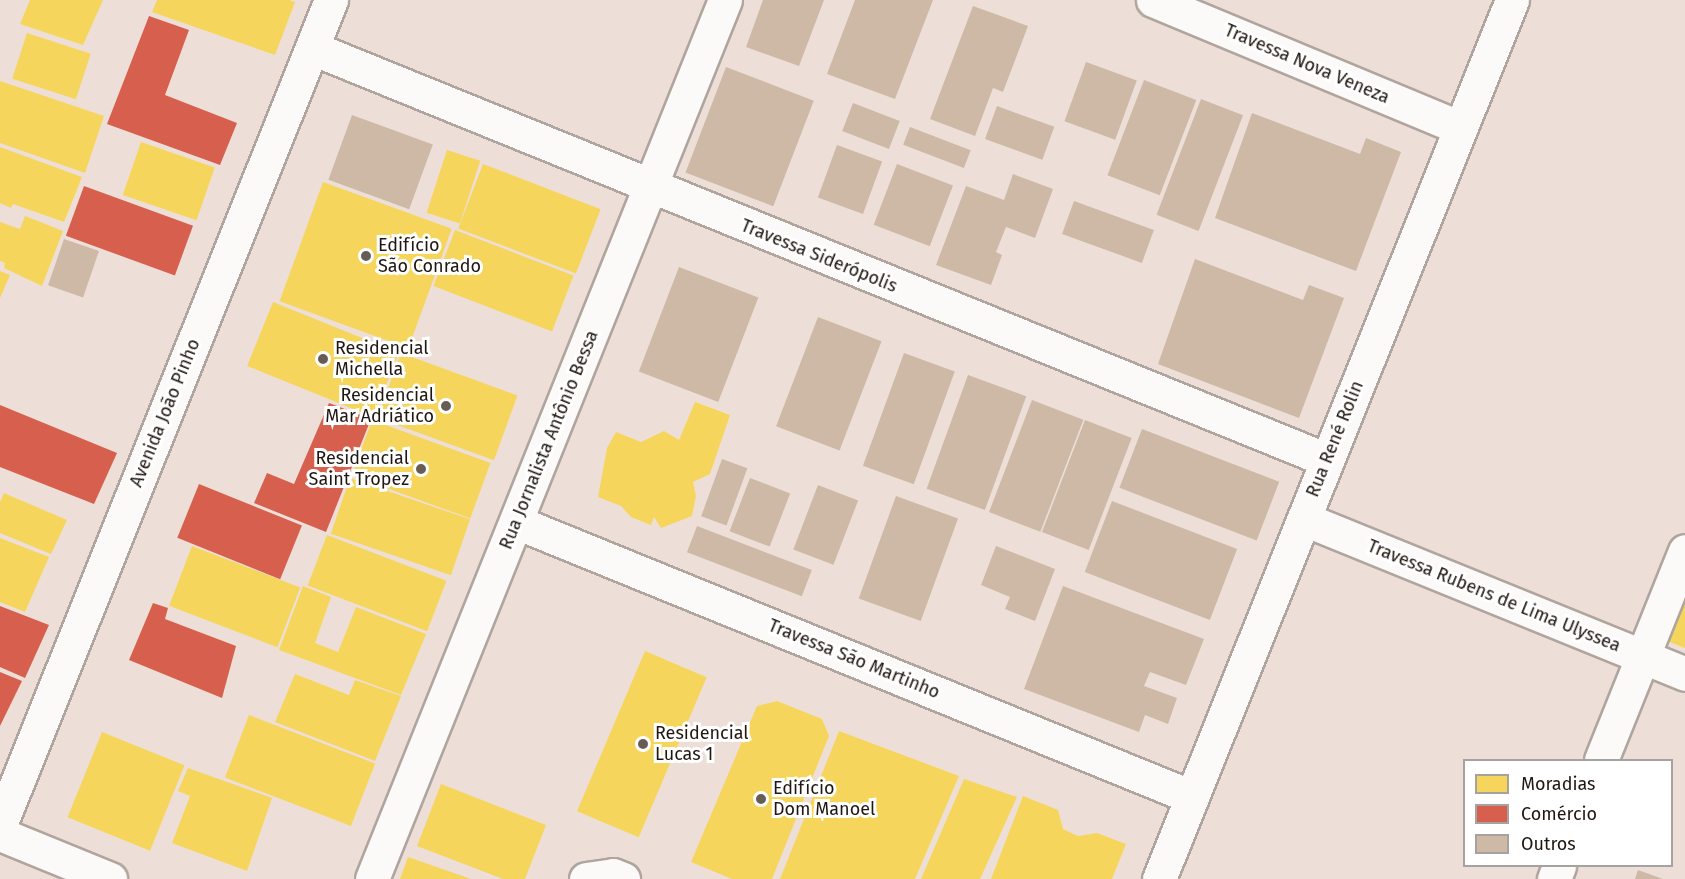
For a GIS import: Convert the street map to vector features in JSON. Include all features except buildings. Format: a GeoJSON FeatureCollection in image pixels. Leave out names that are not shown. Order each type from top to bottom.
{"type":"FeatureCollection","features":[{"type":"Feature","properties":{"kind":"street","name":"Avenida João Pinho"},"geometry":{"type":"LineString","coordinates":[[0,825],[331,0]]}},
{"type":"Feature","properties":{"kind":"street","name":"Rua Jornalista Antônio Bessa"},"geometry":{"type":"LineString","coordinates":[[372,879],[725,0]]}},
{"type":"Feature","properties":{"kind":"street","name":"Travessa Nova Veneza"},"geometry":{"type":"LineString","coordinates":[[1153,0],[1460,128]]}},
{"type":"Feature","properties":{"kind":"street","name":"Rua René Rolin"},"geometry":{"type":"LineString","coordinates":[[1159,879],[1512,0]]}},
{"type":"Feature","properties":{"kind":"street","name":"Travessa Siderópolis"},"geometry":{"type":"LineString","coordinates":[[312,48],[649,188],[1327,460]]}},
{"type":"Feature","properties":{"kind":"street","name":"Travessa Rubens de Lima Ulyssea"},"geometry":{"type":"LineString","coordinates":[[1304,519],[1685,674]]}},
{"type":"Feature","properties":{"kind":"street","name":"Travessa São Martinho"},"geometry":{"type":"LineString","coordinates":[[516,522],[1192,797]]}},
{"type":"Feature","properties":{"kind":"street"},"geometry":{"type":"LineString","coordinates":[[1601,759],[1685,551]]}},
{"type":"Feature","properties":{"kind":"street"},"geometry":{"type":"LineString","coordinates":[[0,834],[110,879]]}},
{"type":"Feature","properties":{"kind":"street"},"geometry":{"type":"LineString","coordinates":[[586,879],[613,875],[623,879]]}},
{"type":"Feature","properties":{"kind":"place","name":"Edifício São Conrado"},"geometry":{"type":"Point","coordinates":[366,256]}},
{"type":"Feature","properties":{"kind":"place","name":"Residencial Michella"},"geometry":{"type":"Point","coordinates":[323,359]}},
{"type":"Feature","properties":{"kind":"place","name":"Residencial Mar Adriático"},"geometry":{"type":"Point","coordinates":[446,406]}},
{"type":"Feature","properties":{"kind":"place","name":"Residencial Saint Tropez"},"geometry":{"type":"Point","coordinates":[421,469]}},
{"type":"Feature","properties":{"kind":"place","name":"Residencial Lucas 1"},"geometry":{"type":"Point","coordinates":[643,744]}},
{"type":"Feature","properties":{"kind":"place","name":"Edifício Dom Manoel"},"geometry":{"type":"Point","coordinates":[761,799]}}]}
